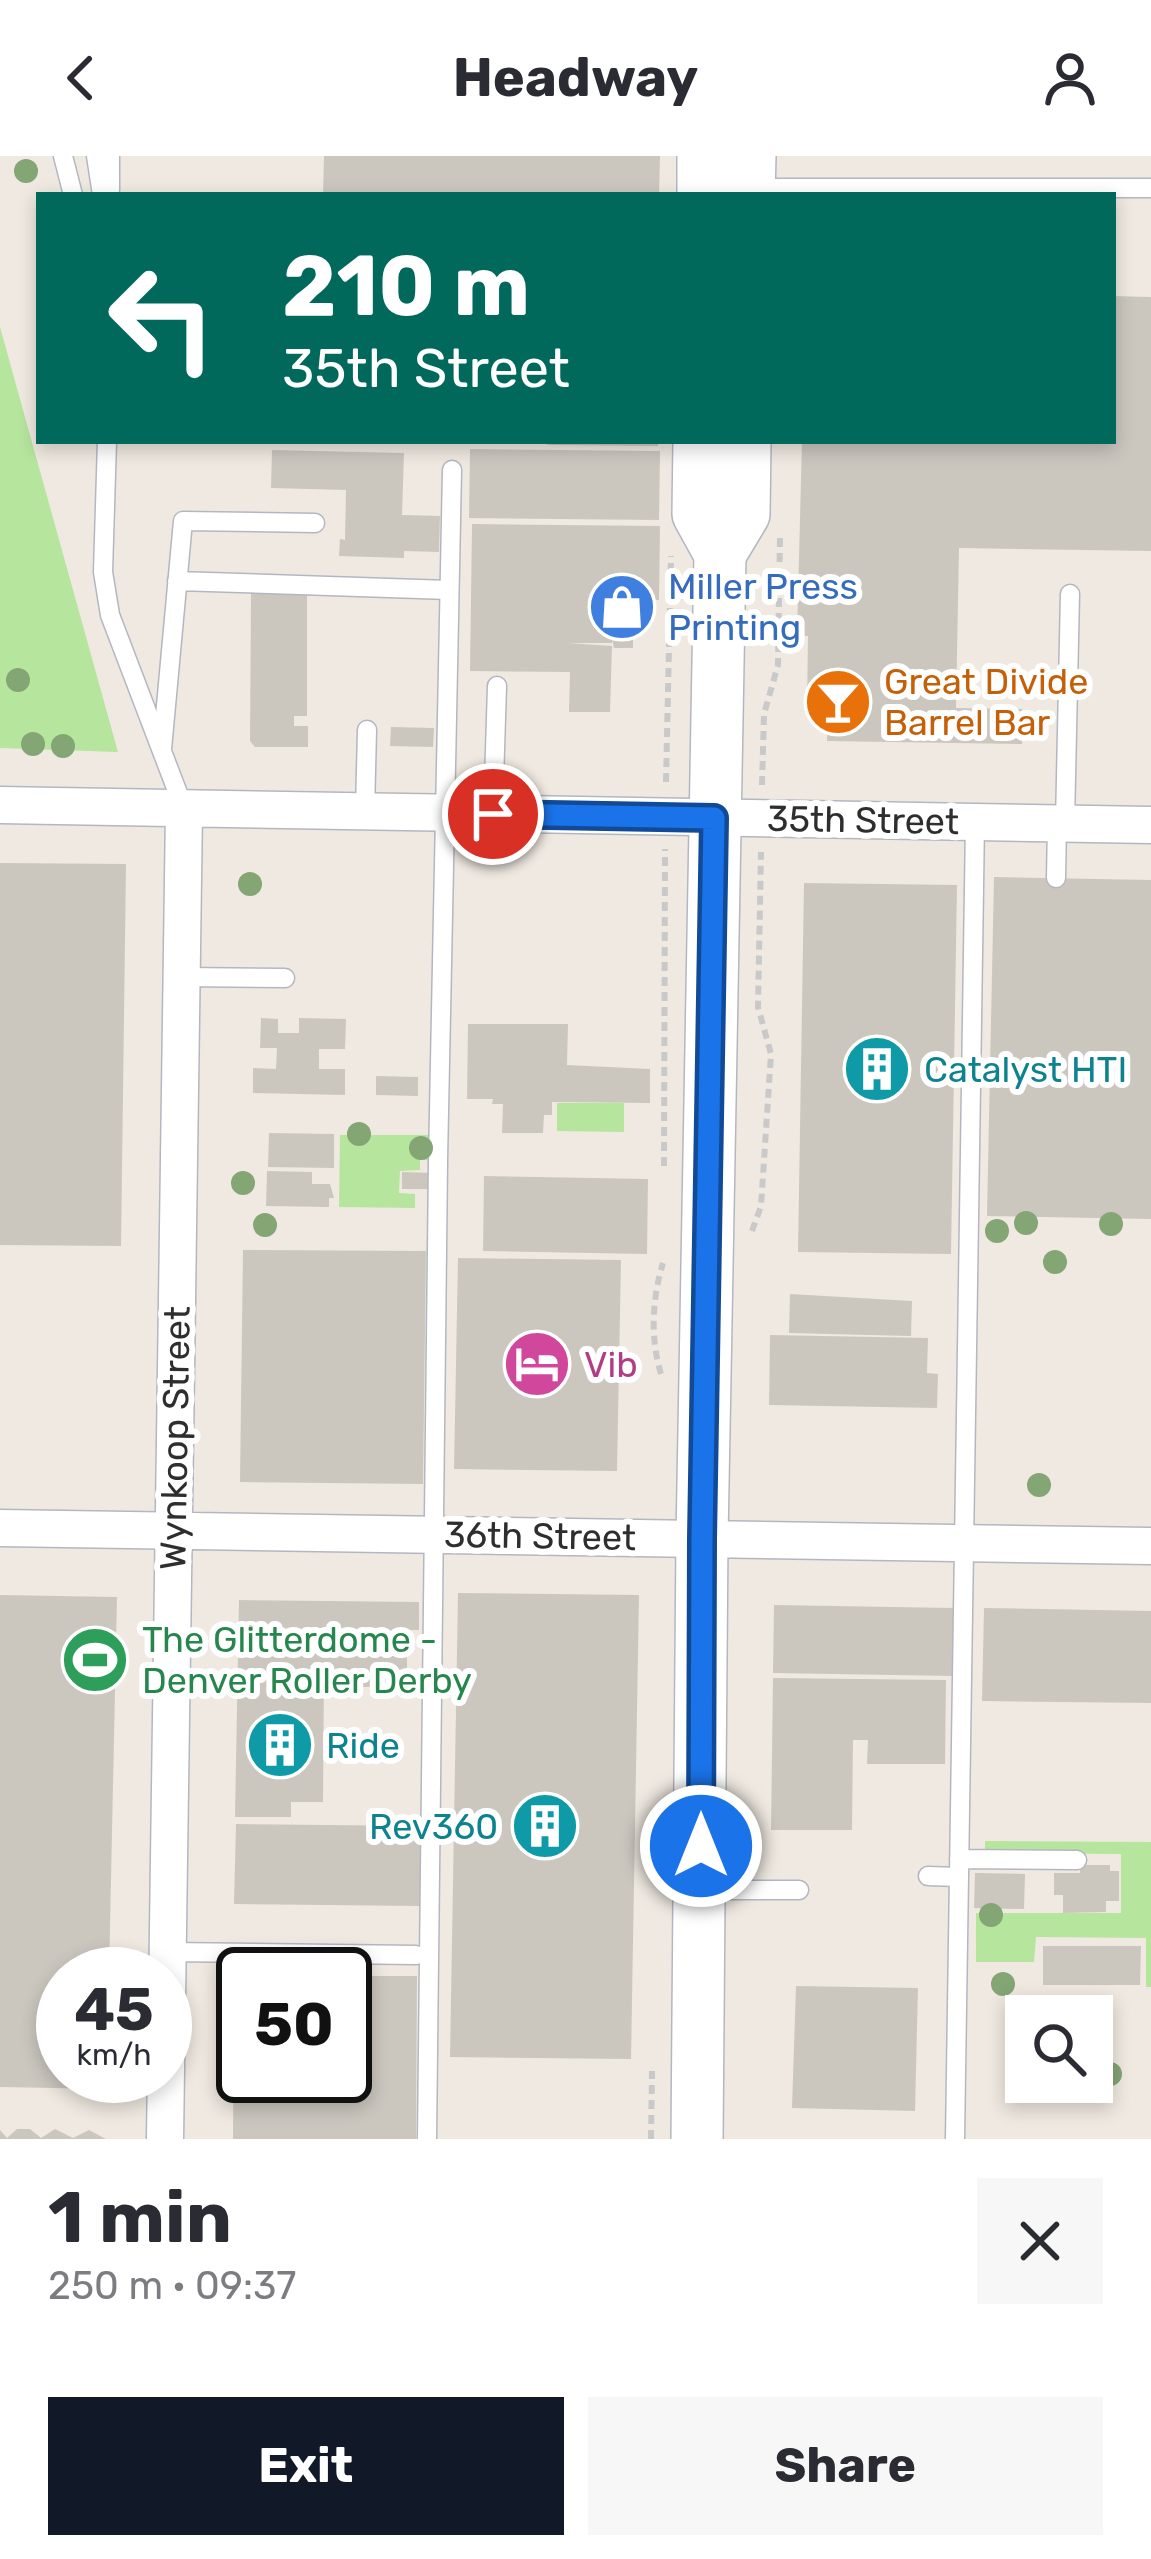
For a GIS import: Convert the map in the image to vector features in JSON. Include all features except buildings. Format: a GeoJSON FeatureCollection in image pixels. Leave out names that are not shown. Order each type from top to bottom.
{"type":"FeatureCollection","features":[{"type":"Feature","properties":{"kind":"main road"},"geometry":{"type":"LineString","coordinates":[[704,156],[738,183]]}},
{"type":"Feature","properties":{"kind":"main road"},"geometry":{"type":"LineString","coordinates":[[699,444],[698,514],[720,554]]}},
{"type":"Feature","properties":{"kind":"main road"},"geometry":{"type":"LineString","coordinates":[[697,2139],[702,1539],[720,554],[744,514],[745,444]]}},
{"type":"Feature","properties":{"kind":"street","name":"35th Street"},"geometry":{"type":"LineString","coordinates":[[0,805],[1151,825]]}},
{"type":"Feature","properties":{"kind":"street","name":"Wynkoop Street"},"geometry":{"type":"LineString","coordinates":[[168,1947],[184,808]]}},
{"type":"Feature","properties":{"kind":"street","name":"36th Street"},"geometry":{"type":"LineString","coordinates":[[0,1528],[1151,1546]]}},
{"type":"Feature","properties":{"kind":"street","name":"Wynkoop Street"},"geometry":{"type":"LineString","coordinates":[[166,2103],[166,2139]]}},
{"type":"Feature","properties":{"kind":"lane"},"geometry":{"type":"LineString","coordinates":[[63,156],[72,192]]}},
{"type":"Feature","properties":{"kind":"lane"},"geometry":{"type":"LineString","coordinates":[[96,156],[105,192]]}},
{"type":"Feature","properties":{"kind":"lane"},"geometry":{"type":"LineString","coordinates":[[106,192],[110,156]]}},
{"type":"Feature","properties":{"kind":"lane"},"geometry":{"type":"LineString","coordinates":[[738,183],[1151,188]]}},
{"type":"Feature","properties":{"kind":"lane"},"geometry":{"type":"LineString","coordinates":[[106,444],[106,594],[126,664],[184,808]]}},
{"type":"Feature","properties":{"kind":"lane"},"geometry":{"type":"LineString","coordinates":[[428,2139],[452,470]]}},
{"type":"Feature","properties":{"kind":"lane"},"geometry":{"type":"LineString","coordinates":[[162,753],[183,521],[315,524]]}},
{"type":"Feature","properties":{"kind":"lane"},"geometry":{"type":"LineString","coordinates":[[177,581],[449,590]]}},
{"type":"Feature","properties":{"kind":"lane"},"geometry":{"type":"LineString","coordinates":[[1056,878],[1070,594]]}},
{"type":"Feature","properties":{"kind":"lane"},"geometry":{"type":"LineString","coordinates":[[493,814],[497,686]]}},
{"type":"Feature","properties":{"kind":"lane"},"geometry":{"type":"LineString","coordinates":[[365,811],[367,730]]}},
{"type":"Feature","properties":{"kind":"lane"},"geometry":{"type":"LineString","coordinates":[[955,2139],[975,822]]}},
{"type":"Feature","properties":{"kind":"lane"},"geometry":{"type":"LineString","coordinates":[[181,977],[285,978]]}},
{"type":"Feature","properties":{"kind":"lane"},"geometry":{"type":"LineString","coordinates":[[928,1876],[959,1868],[1077,1860]]}},
{"type":"Feature","properties":{"kind":"lane"},"geometry":{"type":"LineString","coordinates":[[701,1890],[799,1890]]}},
{"type":"Feature","properties":{"kind":"lane"},"geometry":{"type":"LineString","coordinates":[[192,1952],[416,1954]]}},
{"type":"Feature","properties":{"kind":"path"},"geometry":{"type":"LineString","coordinates":[[763,751],[764,714],[778,665],[780,527]]}},
{"type":"Feature","properties":{"kind":"path"},"geometry":{"type":"LineString","coordinates":[[667,754],[670,594]]}},
{"type":"Feature","properties":{"kind":"path"},"geometry":{"type":"LineString","coordinates":[[663,1137],[664,874]]}},
{"type":"Feature","properties":{"kind":"path"},"geometry":{"type":"LineString","coordinates":[[746,1244],[761,1206],[771,1054],[758,1007],[760,879]]}},
{"type":"Feature","properties":{"kind":"path"},"geometry":{"type":"LineString","coordinates":[[651,2139],[652,2065]]}},
{"type":"Feature","properties":{"kind":"green space"},"geometry":{"type":"Polygon","coordinates":[[[0,327],[118,752],[0,748],[0,327]]]}},
{"type":"Feature","properties":{"kind":"green space"},"geometry":{"type":"Polygon","coordinates":[[[557,1103],[624,1103],[624,1132],[557,1131],[557,1103]]]}},
{"type":"Feature","properties":{"kind":"green space"},"geometry":{"type":"Polygon","coordinates":[[[340,1135],[433,1135],[432,1160],[420,1160],[420,1170],[400,1171],[399,1193],[415,1194],[415,1208],[339,1207],[340,1135]]]}},
{"type":"Feature","properties":{"kind":"green space"},"geometry":{"type":"Polygon","coordinates":[[[985,1841],[1151,1842],[1151,1987],[1146,1987],[1146,1938],[1036,1937],[1034,1962],[976,1962],[976,1913],[1121,1913],[1121,1854],[985,1853],[985,1841]]]}},
{"type":"Feature","properties":{"kind":"place","name":"Miller Press Printing"},"geometry":{"type":"Point","coordinates":[622,607]}},
{"type":"Feature","properties":{"kind":"place","name":"Great Divide Barrel Bar"},"geometry":{"type":"Point","coordinates":[838,702]}},
{"type":"Feature","properties":{"kind":"place","name":"Catalyst HTI"},"geometry":{"type":"Point","coordinates":[877,1069]}},
{"type":"Feature","properties":{"kind":"place","name":"Vib"},"geometry":{"type":"Point","coordinates":[537,1364]}},
{"type":"Feature","properties":{"kind":"place","name":"The Glitterdome - Denver Roller Derby"},"geometry":{"type":"Point","coordinates":[95,1660]}},
{"type":"Feature","properties":{"kind":"place","name":"Ride"},"geometry":{"type":"Point","coordinates":[280,1745]}},
{"type":"Feature","properties":{"kind":"place","name":"Rev360"},"geometry":{"type":"Point","coordinates":[545,1826]}},
{"type":"Feature","properties":{"kind":"route"},"geometry":{"type":"LineString","coordinates":[[493,814],[714,818],[701,1846]]}}]}
